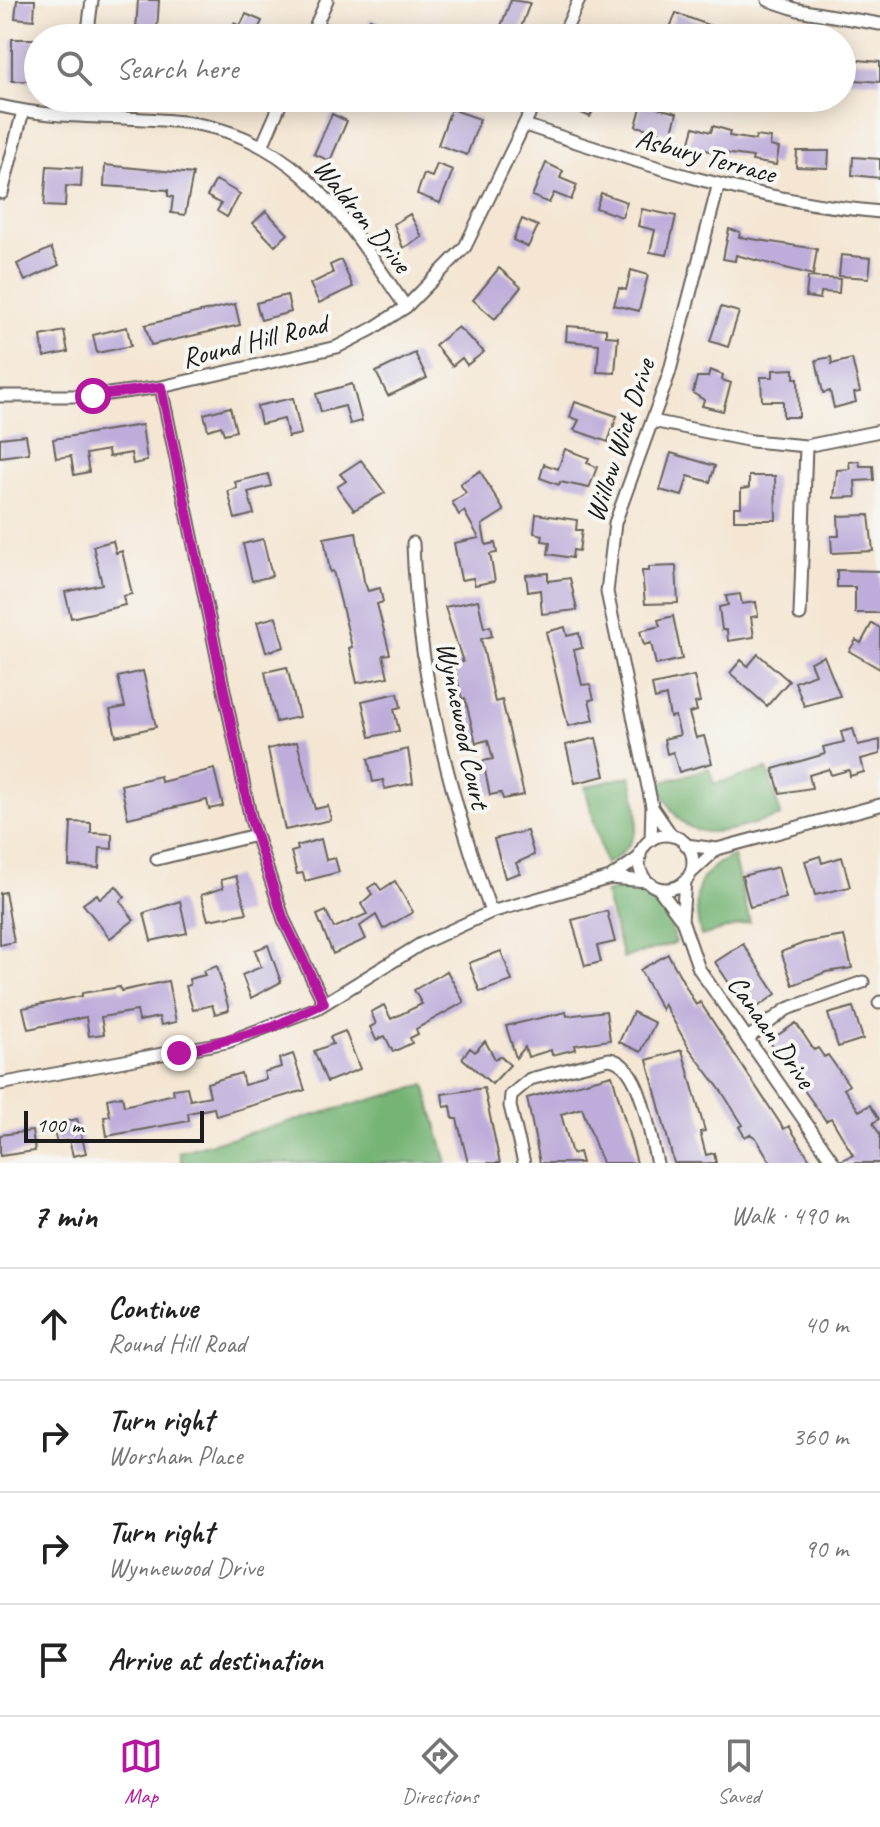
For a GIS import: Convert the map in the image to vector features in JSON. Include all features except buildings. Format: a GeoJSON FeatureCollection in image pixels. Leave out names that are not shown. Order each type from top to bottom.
{"type":"FeatureCollection","features":[{"type":"Feature","properties":{"kind":"street"},"geometry":{"type":"LineString","coordinates":[[89,24],[92,0]]}},
{"type":"Feature","properties":{"kind":"street"},"geometry":{"type":"LineString","coordinates":[[316,24],[327,0]]}},
{"type":"Feature","properties":{"kind":"street"},"geometry":{"type":"LineString","coordinates":[[568,24],[579,0]]}},
{"type":"Feature","properties":{"kind":"street"},"geometry":{"type":"LineString","coordinates":[[768,0],[880,24]]}},
{"type":"Feature","properties":{"kind":"street","name":"Waldron Drive"},"geometry":{"type":"LineString","coordinates":[[0,106],[23,111]]}},
{"type":"Feature","properties":{"kind":"street"},"geometry":{"type":"LineString","coordinates":[[2,193],[23,111]]}},
{"type":"Feature","properties":{"kind":"street","name":"Waldron Drive"},"geometry":{"type":"LineString","coordinates":[[43,112],[187,122],[263,144],[296,169],[345,221],[406,307]]}},
{"type":"Feature","properties":{"kind":"street"},"geometry":{"type":"LineString","coordinates":[[263,144],[277,112]]}},
{"type":"Feature","properties":{"kind":"street","name":"Round Hill Road"},"geometry":{"type":"LineString","coordinates":[[0,396],[93,396],[161,387],[337,347],[406,307],[465,247],[531,112]]}},
{"type":"Feature","properties":{"kind":"street","name":"Asbury Terrace"},"geometry":{"type":"LineString","coordinates":[[525,125],[718,187],[767,198],[880,212]]}},
{"type":"Feature","properties":{"kind":"street","name":"Willow Wick Drive"},"geometry":{"type":"LineString","coordinates":[[651,840],[652,806],[607,592],[615,523],[669,374],[718,187]]}},
{"type":"Feature","properties":{"kind":"street"},"geometry":{"type":"LineString","coordinates":[[161,387],[256,835],[284,920],[324,1003]]}},
{"type":"Feature","properties":{"kind":"street"},"geometry":{"type":"LineString","coordinates":[[652,421],[752,441],[806,446],[880,431]]}},
{"type":"Feature","properties":{"kind":"street"},"geometry":{"type":"LineString","coordinates":[[800,615],[806,446]]}},
{"type":"Feature","properties":{"kind":"street","name":"Wynnewood Court"},"geometry":{"type":"LineString","coordinates":[[413,543],[415,611],[448,776],[491,912]]}},
{"type":"Feature","properties":{"kind":"street"},"geometry":{"type":"LineString","coordinates":[[0,1084],[227,1042],[273,1027],[324,1003],[421,944],[491,912],[610,878],[640,857],[651,840],[672,836],[686,845],[717,849],[880,805]]}},
{"type":"Feature","properties":{"kind":"street","name":"Willow Wick Drive"},"geometry":{"type":"LineString","coordinates":[[652,806],[672,836]]}},
{"type":"Feature","properties":{"kind":"street"},"geometry":{"type":"LineString","coordinates":[[157,859],[256,835]]}},
{"type":"Feature","properties":{"kind":"street"},"geometry":{"type":"LineString","coordinates":[[686,845],[692,855],[688,878]]}},
{"type":"Feature","properties":{"kind":"street"},"geometry":{"type":"LineString","coordinates":[[640,857],[640,870],[647,881],[659,889],[669,889],[688,878],[717,849]]}},
{"type":"Feature","properties":{"kind":"street"},"geometry":{"type":"LineString","coordinates":[[610,878],[647,881]]}},
{"type":"Feature","properties":{"kind":"street","name":"Canaan Drive"},"geometry":{"type":"LineString","coordinates":[[682,920],[688,878]]}},
{"type":"Feature","properties":{"kind":"street","name":"Canaan Drive"},"geometry":{"type":"LineString","coordinates":[[659,889],[682,920],[699,969],[834,1163]]}},
{"type":"Feature","properties":{"kind":"street"},"geometry":{"type":"LineString","coordinates":[[748,1038],[787,1009],[863,982]]}},
{"type":"Feature","properties":{"kind":"street"},"geometry":{"type":"LineString","coordinates":[[524,1163],[510,1106],[511,1095],[530,1079],[609,1059],[618,1060],[634,1075],[657,1163]]}},
{"type":"Feature","properties":{"kind":"green space"},"geometry":{"type":"Polygon","coordinates":[[[709,768],[714,784],[767,769],[781,816],[724,831],[693,829],[680,820],[669,805],[660,783],[709,768]]]}},
{"type":"Feature","properties":{"kind":"green space"},"geometry":{"type":"Polygon","coordinates":[[[630,776],[637,826],[627,847],[605,864],[585,787],[630,776]]]}},
{"type":"Feature","properties":{"kind":"green space"},"geometry":{"type":"Polygon","coordinates":[[[733,856],[750,922],[701,936],[697,910],[699,888],[710,870],[733,856]]]}},
{"type":"Feature","properties":{"kind":"green space"},"geometry":{"type":"Polygon","coordinates":[[[619,889],[641,894],[657,905],[676,943],[623,958],[605,893],[619,889]]]}},
{"type":"Feature","properties":{"kind":"green space"},"geometry":{"type":"Polygon","coordinates":[[[425,1085],[447,1163],[182,1163],[179,1152],[425,1085]]]}},
{"type":"Feature","properties":{"kind":"route"},"geometry":{"type":"LineString","coordinates":[[93,396],[161,387],[251,820],[284,920],[324,1003],[273,1027],[179,1053]]}}]}
